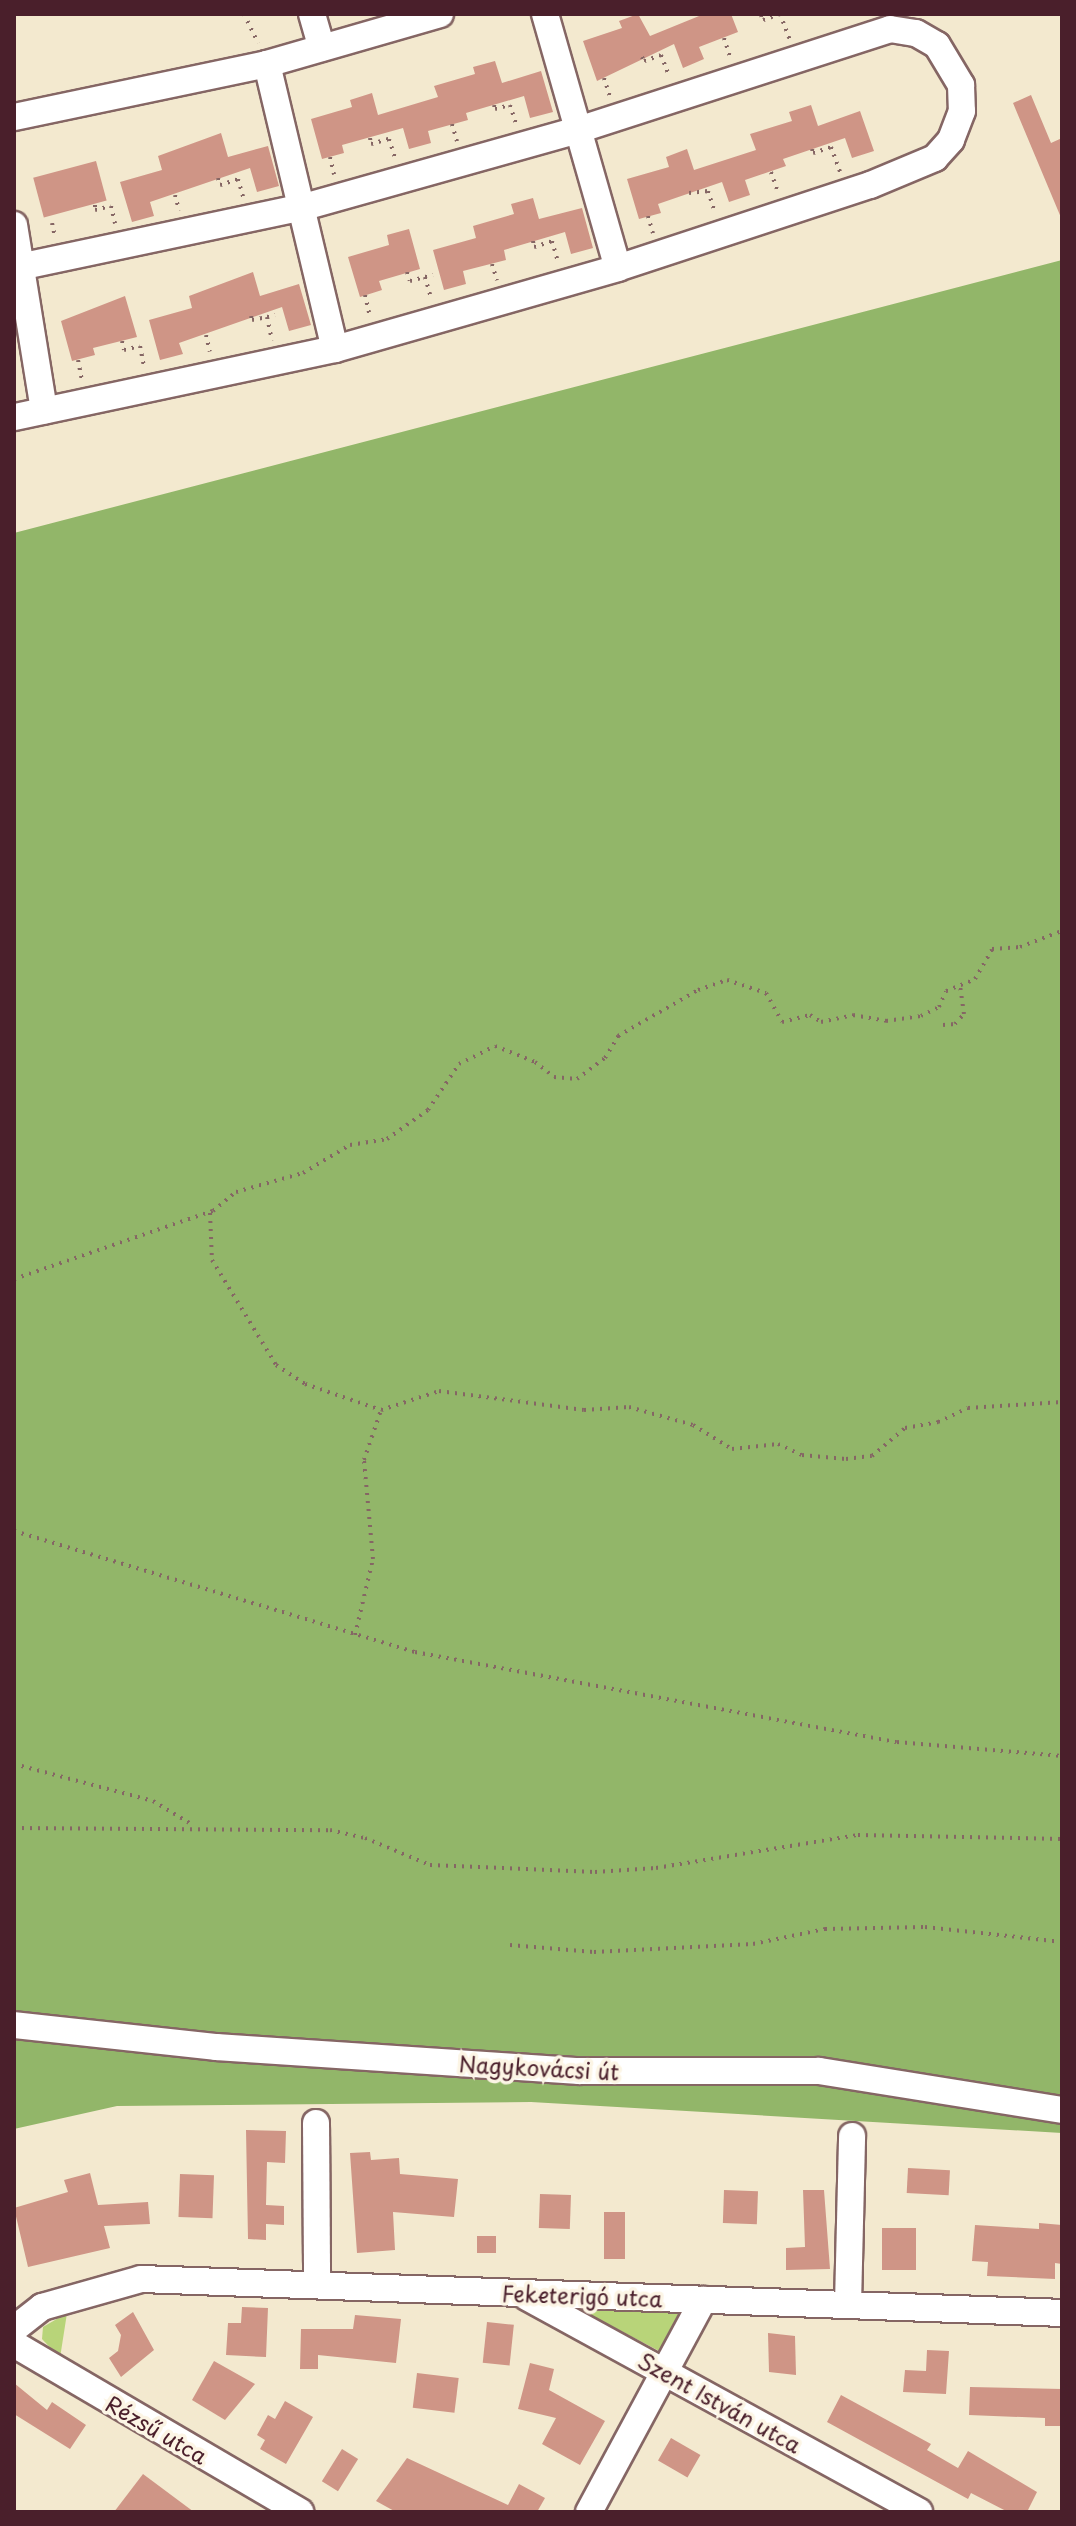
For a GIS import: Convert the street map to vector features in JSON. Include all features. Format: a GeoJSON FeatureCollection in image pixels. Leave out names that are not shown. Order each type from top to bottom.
{"type":"FeatureCollection","features":[{"type":"Feature","properties":{"kind":"street"},"geometry":{"type":"LineString","coordinates":[[312,14],[322,48]]}},
{"type":"Feature","properties":{"kind":"street"},"geometry":{"type":"LineString","coordinates":[[14,117],[265,64],[440,14]]}},
{"type":"Feature","properties":{"kind":"street"},"geometry":{"type":"LineString","coordinates":[[545,14],[618,268]]}},
{"type":"Feature","properties":{"kind":"street"},"geometry":{"type":"LineString","coordinates":[[14,417],[335,349],[618,268],[847,193],[935,158],[957,125],[961,85],[937,45],[903,31],[864,34],[578,130],[304,207],[18,268]]}},
{"type":"Feature","properties":{"kind":"street"},"geometry":{"type":"LineString","coordinates":[[265,64],[304,207],[335,349]]}},
{"type":"Feature","properties":{"kind":"street"},"geometry":{"type":"LineString","coordinates":[[14,225],[18,268],[44,411]]}},
{"type":"Feature","properties":{"kind":"street","name":"Nagykovácsi út"},"geometry":{"type":"LineString","coordinates":[[14,2025],[216,2047],[579,2071],[819,2071],[1062,2110]]}},
{"type":"Feature","properties":{"kind":"street"},"geometry":{"type":"LineString","coordinates":[[316,2123],[317,2283]]}},
{"type":"Feature","properties":{"kind":"street"},"geometry":{"type":"LineString","coordinates":[[848,2304],[852,2136]]}},
{"type":"Feature","properties":{"kind":"street","name":"Feketerigó utca"},"geometry":{"type":"LineString","coordinates":[[14,2329],[42,2307],[141,2279],[317,2283],[1062,2313]]}},
{"type":"Feature","properties":{"kind":"street","name":"Szent István utca"},"geometry":{"type":"LineString","coordinates":[[521,2293],[919,2512]]}},
{"type":"Feature","properties":{"kind":"street"},"geometry":{"type":"LineString","coordinates":[[589,2512],[703,2300]]}},
{"type":"Feature","properties":{"kind":"street","name":"Rézsű utca"},"geometry":{"type":"LineString","coordinates":[[14,2344],[300,2512]]}},
{"type":"Feature","properties":{"kind":"path"},"geometry":{"type":"LineString","coordinates":[[244,14],[254,29],[265,64]]}},
{"type":"Feature","properties":{"kind":"path"},"geometry":{"type":"LineString","coordinates":[[761,15],[763,20],[780,14],[796,57]]}},
{"type":"Feature","properties":{"kind":"path"},"geometry":{"type":"LineString","coordinates":[[642,57],[644,61],[667,52]]}},
{"type":"Feature","properties":{"kind":"path"},"geometry":{"type":"LineString","coordinates":[[661,55],[677,97]]}},
{"type":"Feature","properties":{"kind":"path"},"geometry":{"type":"LineString","coordinates":[[494,105],[495,109],[517,103]]}},
{"type":"Feature","properties":{"kind":"path"},"geometry":{"type":"LineString","coordinates":[[510,105],[523,146]]}},
{"type":"Feature","properties":{"kind":"path"},"geometry":{"type":"LineString","coordinates":[[370,138],[371,144],[391,138],[401,180]]}},
{"type":"Feature","properties":{"kind":"path"},"geometry":{"type":"LineString","coordinates":[[812,149],[813,153],[838,145]]}},
{"type":"Feature","properties":{"kind":"path"},"geometry":{"type":"LineString","coordinates":[[831,147],[847,193]]}},
{"type":"Feature","properties":{"kind":"path"},"geometry":{"type":"LineString","coordinates":[[218,178],[220,185],[241,178],[249,218]]}},
{"type":"Feature","properties":{"kind":"path"},"geometry":{"type":"LineString","coordinates":[[689,193],[711,190],[721,234]]}},
{"type":"Feature","properties":{"kind":"path"},"geometry":{"type":"LineString","coordinates":[[95,205],[95,210],[119,204]]}},
{"type":"Feature","properties":{"kind":"path"},"geometry":{"type":"LineString","coordinates":[[111,206],[120,246]]}},
{"type":"Feature","properties":{"kind":"path"},"geometry":{"type":"LineString","coordinates":[[533,241],[534,247],[555,241],[564,283]]}},
{"type":"Feature","properties":{"kind":"path"},"geometry":{"type":"LineString","coordinates":[[407,272],[410,281],[433,275]]}},
{"type":"Feature","properties":{"kind":"path"},"geometry":{"type":"LineString","coordinates":[[425,277],[437,320]]}},
{"type":"Feature","properties":{"kind":"path"},"geometry":{"type":"LineString","coordinates":[[251,316],[252,320],[275,315]]}},
{"type":"Feature","properties":{"kind":"path"},"geometry":{"type":"LineString","coordinates":[[267,317],[277,362]]}},
{"type":"Feature","properties":{"kind":"path"},"geometry":{"type":"LineString","coordinates":[[122,341],[124,350],[148,345]]}},
{"type":"Feature","properties":{"kind":"path"},"geometry":{"type":"LineString","coordinates":[[140,346],[149,389]]}},
{"type":"Feature","properties":{"kind":"path"},"geometry":{"type":"LineString","coordinates":[[14,1279],[210,1212],[243,1189],[303,1173],[350,1145],[387,1139],[428,1110],[459,1064],[495,1046],[535,1062],[549,1075],[572,1080],[605,1058],[618,1036],[720,981],[740,982],[766,993],[782,1022],[810,1015],[821,1022],[853,1015],[886,1021],[921,1016],[960,984],[978,976],[992,949],[1020,947],[1062,931]]}},
{"type":"Feature","properties":{"kind":"path"},"geometry":{"type":"LineString","coordinates":[[943,1025],[955,1024],[964,1014],[960,984]]}},
{"type":"Feature","properties":{"kind":"path"},"geometry":{"type":"LineString","coordinates":[[210,1212],[212,1260],[276,1365],[305,1384],[381,1410],[439,1391],[584,1410],[629,1407],[693,1425],[732,1449],[778,1444],[802,1455],[846,1459],[872,1456],[905,1428],[946,1420],[968,1408],[1062,1402]]}},
{"type":"Feature","properties":{"kind":"path"},"geometry":{"type":"LineString","coordinates":[[355,1635],[373,1559],[364,1460],[381,1410]]}},
{"type":"Feature","properties":{"kind":"path"},"geometry":{"type":"LineString","coordinates":[[14,1531],[415,1652],[633,1691],[738,1716],[897,1742],[1062,1756]]}},
{"type":"Feature","properties":{"kind":"path"},"geometry":{"type":"LineString","coordinates":[[14,1764],[153,1801],[195,1827]]}},
{"type":"Feature","properties":{"kind":"path"},"geometry":{"type":"LineString","coordinates":[[14,1828],[330,1830],[365,1838],[430,1865],[595,1872],[656,1868],[858,1835],[1062,1839]]}},
{"type":"Feature","properties":{"kind":"path"},"geometry":{"type":"LineString","coordinates":[[510,1945],[594,1952],[753,1944],[825,1929],[925,1927],[1062,1942]]}},
{"type":"Feature","properties":{"kind":"green space"},"geometry":{"type":"Polygon","coordinates":[[[1062,260],[1062,2133],[531,2102],[117,2106],[14,2129],[14,533],[1062,260]]]}},
{"type":"Feature","properties":{"kind":"green space"},"geometry":{"type":"Polygon","coordinates":[[[583,2303],[689,2308],[665,2354],[579,2309],[583,2303]]]}},
{"type":"Feature","properties":{"kind":"green space"},"geometry":{"type":"Polygon","coordinates":[[[67,2313],[60,2358],[42,2339],[43,2327],[67,2313]]]}},
{"type":"Feature","properties":{"kind":"building"},"geometry":{"type":"Polygon","coordinates":[[[638,14],[650,36],[704,14],[731,14],[738,32],[699,47],[704,59],[683,68],[674,44],[597,81],[583,41],[622,28],[619,21],[638,14]]]}},
{"type":"Feature","properties":{"kind":"building"},"geometry":{"type":"Polygon","coordinates":[[[495,61],[502,83],[541,71],[553,112],[530,118],[524,96],[466,113],[468,120],[428,131],[431,143],[409,149],[403,128],[342,145],[344,153],[322,159],[311,119],[352,107],[350,100],[372,93],[378,115],[438,97],[434,86],[475,74],[473,67],[495,61]]]}},
{"type":"Feature","properties":{"kind":"building"},"geometry":{"type":"Polygon","coordinates":[[[1031,95],[1051,143],[1062,138],[1062,220],[1013,103],[1031,95]]]}},
{"type":"Feature","properties":{"kind":"building"},"geometry":{"type":"Polygon","coordinates":[[[811,105],[818,126],[860,111],[874,151],[852,158],[845,138],[783,159],[786,166],[745,180],[750,195],[729,202],[722,182],[658,204],[661,213],[639,219],[627,179],[669,167],[666,157],[687,149],[694,170],[756,150],[750,134],[792,121],[789,112],[811,105]]]}},
{"type":"Feature","properties":{"kind":"building"},"geometry":{"type":"Polygon","coordinates":[[[221,133],[228,157],[268,146],[279,186],[257,192],[250,168],[150,202],[154,216],[132,222],[120,182],[162,170],[158,156],[221,133]]]}},
{"type":"Feature","properties":{"kind":"building"},"geometry":{"type":"Polygon","coordinates":[[[96,161],[107,201],[44,217],[33,178],[96,161]]]}},
{"type":"Feature","properties":{"kind":"building"},"geometry":{"type":"Polygon","coordinates":[[[533,198],[539,219],[582,208],[593,248],[571,254],[565,232],[504,250],[506,260],[463,271],[466,284],[444,290],[433,250],[476,238],[473,226],[514,214],[511,204],[533,198]]]}},
{"type":"Feature","properties":{"kind":"building"},"geometry":{"type":"Polygon","coordinates":[[[409,229],[420,269],[379,281],[382,290],[360,297],[348,257],[389,245],[387,235],[409,229]]]}},
{"type":"Feature","properties":{"kind":"building"},"geometry":{"type":"Polygon","coordinates":[[[253,272],[260,296],[299,284],[311,325],[289,331],[282,307],[179,343],[183,354],[160,360],[149,320],[192,308],[189,296],[253,272]]]}},
{"type":"Feature","properties":{"kind":"building"},"geometry":{"type":"Polygon","coordinates":[[[125,296],[137,337],[93,348],[95,355],[72,361],[61,321],[125,296]]]}},
{"type":"Feature","properties":{"kind":"building"},"geometry":{"type":"Polygon","coordinates":[[[246,2130],[286,2131],[285,2163],[267,2162],[266,2205],[284,2206],[284,2225],[266,2224],[266,2240],[248,2239],[246,2130]]]}},
{"type":"Feature","properties":{"kind":"building"},"geometry":{"type":"Polygon","coordinates":[[[370,2152],[371,2160],[399,2158],[400,2174],[458,2179],[454,2217],[393,2212],[395,2250],[357,2253],[350,2153],[370,2152]]]}},
{"type":"Feature","properties":{"kind":"building"},"geometry":{"type":"Polygon","coordinates":[[[908,2168],[950,2170],[949,2195],[907,2193],[908,2168]]]}},
{"type":"Feature","properties":{"kind":"building"},"geometry":{"type":"Polygon","coordinates":[[[90,2173],[98,2205],[148,2202],[150,2224],[104,2226],[110,2248],[28,2267],[14,2208],[68,2192],[64,2180],[90,2173]]]}},
{"type":"Feature","properties":{"kind":"building"},"geometry":{"type":"Polygon","coordinates":[[[180,2174],[214,2175],[212,2218],[178,2217],[180,2174]]]}},
{"type":"Feature","properties":{"kind":"building"},"geometry":{"type":"Polygon","coordinates":[[[724,2190],[758,2191],[757,2224],[723,2223],[724,2190]]]}},
{"type":"Feature","properties":{"kind":"building"},"geometry":{"type":"Polygon","coordinates":[[[803,2190],[824,2190],[830,2269],[786,2270],[786,2248],[805,2247],[803,2190]]]}},
{"type":"Feature","properties":{"kind":"building"},"geometry":{"type":"Polygon","coordinates":[[[540,2194],[571,2195],[570,2229],[539,2228],[540,2194]]]}},
{"type":"Feature","properties":{"kind":"building"},"geometry":{"type":"Polygon","coordinates":[[[604,2212],[625,2212],[625,2259],[604,2259],[604,2212]]]}},
{"type":"Feature","properties":{"kind":"building"},"geometry":{"type":"Polygon","coordinates":[[[1039,2223],[1062,2225],[1062,2264],[1055,2263],[1055,2279],[987,2276],[988,2262],[972,2261],[975,2225],[1039,2229],[1039,2223]]]}},
{"type":"Feature","properties":{"kind":"building"},"geometry":{"type":"Polygon","coordinates":[[[882,2228],[916,2228],[916,2270],[882,2270],[882,2228]]]}},
{"type":"Feature","properties":{"kind":"building"},"geometry":{"type":"Polygon","coordinates":[[[477,2236],[496,2236],[496,2253],[477,2253],[477,2236]]]}},
{"type":"Feature","properties":{"kind":"building"},"geometry":{"type":"Polygon","coordinates":[[[242,2307],[268,2308],[266,2357],[226,2355],[228,2323],[241,2323],[242,2307]]]}},
{"type":"Feature","properties":{"kind":"building"},"geometry":{"type":"Polygon","coordinates":[[[133,2312],[154,2350],[121,2377],[109,2358],[118,2351],[121,2335],[115,2325],[133,2312]]]}},
{"type":"Feature","properties":{"kind":"building"},"geometry":{"type":"Polygon","coordinates":[[[355,2315],[401,2319],[396,2363],[318,2355],[318,2369],[300,2369],[301,2329],[353,2329],[355,2315]]]}},
{"type":"Feature","properties":{"kind":"building"},"geometry":{"type":"Polygon","coordinates":[[[487,2322],[514,2325],[510,2366],[483,2363],[487,2322]]]}},
{"type":"Feature","properties":{"kind":"building"},"geometry":{"type":"Polygon","coordinates":[[[768,2333],[795,2336],[796,2375],[769,2372],[768,2333]]]}},
{"type":"Feature","properties":{"kind":"building"},"geometry":{"type":"Polygon","coordinates":[[[927,2350],[949,2351],[946,2394],[903,2392],[905,2370],[926,2371],[927,2350]]]}},
{"type":"Feature","properties":{"kind":"building"},"geometry":{"type":"Polygon","coordinates":[[[214,2361],[255,2384],[225,2420],[192,2400],[214,2361]]]}},
{"type":"Feature","properties":{"kind":"building"},"geometry":{"type":"Polygon","coordinates":[[[530,2363],[554,2369],[549,2390],[605,2421],[580,2465],[542,2444],[556,2418],[518,2409],[530,2363]]]}},
{"type":"Feature","properties":{"kind":"building"},"geometry":{"type":"Polygon","coordinates":[[[417,2373],[459,2378],[454,2413],[413,2408],[417,2373]]]}},
{"type":"Feature","properties":{"kind":"building"},"geometry":{"type":"Polygon","coordinates":[[[14,2383],[47,2410],[52,2402],[86,2425],[70,2449],[14,2414],[14,2383]]]}},
{"type":"Feature","properties":{"kind":"building"},"geometry":{"type":"Polygon","coordinates":[[[970,2387],[1062,2389],[1062,2426],[1045,2426],[1045,2418],[969,2415],[970,2387]]]}},
{"type":"Feature","properties":{"kind":"building"},"geometry":{"type":"Polygon","coordinates":[[[841,2395],[931,2444],[927,2450],[958,2468],[968,2451],[1037,2492],[1027,2512],[1008,2512],[971,2493],[968,2499],[827,2422],[841,2395]]]}},
{"type":"Feature","properties":{"kind":"building"},"geometry":{"type":"Polygon","coordinates":[[[285,2401],[313,2417],[286,2464],[260,2449],[265,2440],[257,2435],[268,2415],[275,2419],[285,2401]]]}},
{"type":"Feature","properties":{"kind":"building"},"geometry":{"type":"Polygon","coordinates":[[[671,2438],[700,2455],[687,2478],[658,2461],[671,2438]]]}},
{"type":"Feature","properties":{"kind":"building"},"geometry":{"type":"Polygon","coordinates":[[[342,2449],[358,2459],[338,2491],[322,2481],[342,2449]]]}},
{"type":"Feature","properties":{"kind":"building"},"geometry":{"type":"Polygon","coordinates":[[[407,2458],[508,2505],[519,2484],[545,2498],[537,2512],[396,2512],[376,2501],[407,2458]]]}},
{"type":"Feature","properties":{"kind":"building"},"geometry":{"type":"Polygon","coordinates":[[[143,2474],[194,2512],[114,2512],[143,2474]]]}}]}
